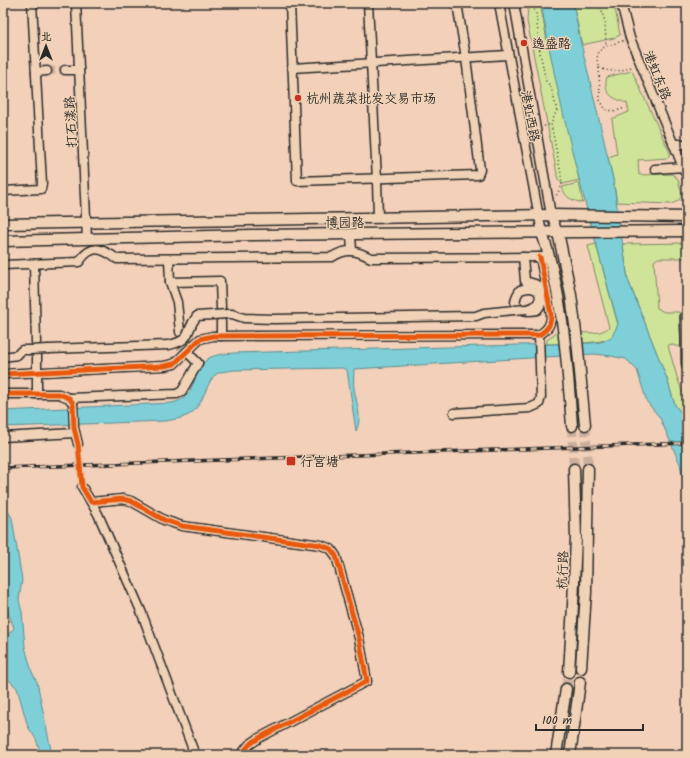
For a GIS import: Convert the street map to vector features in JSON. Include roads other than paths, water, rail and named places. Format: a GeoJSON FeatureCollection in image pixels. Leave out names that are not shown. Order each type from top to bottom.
{"type":"FeatureCollection","features":[{"type":"Feature","properties":{"kind":"main road","name":"博园路"},"geometry":{"type":"LineString","coordinates":[[3,224],[552,215],[687,217]]}},
{"type":"Feature","properties":{"kind":"main road","name":"博园路"},"geometry":{"type":"LineString","coordinates":[[3,241],[95,242],[252,236],[687,231]]}},
{"type":"Feature","properties":{"kind":"main road"},"geometry":{"type":"LineString","coordinates":[[542,232],[545,257],[565,340],[572,426]]}},
{"type":"Feature","properties":{"kind":"main road"},"geometry":{"type":"LineString","coordinates":[[558,232],[571,295],[585,425]]}},
{"type":"Feature","properties":{"kind":"main road","name":"杭行路"},"geometry":{"type":"LineString","coordinates":[[569,672],[574,605],[576,538],[574,469]]}},
{"type":"Feature","properties":{"kind":"main road","name":"杭行路"},"geometry":{"type":"LineString","coordinates":[[581,668],[586,592],[588,469]]}},
{"type":"Feature","properties":{"kind":"main road"},"geometry":{"type":"LineString","coordinates":[[570,755],[580,682]]}},
{"type":"Feature","properties":{"kind":"main road"},"geometry":{"type":"LineString","coordinates":[[556,755],[566,689]]}},
{"type":"Feature","properties":{"kind":"street"},"geometry":{"type":"LineString","coordinates":[[3,190],[41,189],[42,179],[32,3]]}},
{"type":"Feature","properties":{"kind":"street","name":"打石漾路"},"geometry":{"type":"LineString","coordinates":[[76,3],[87,222],[95,242]]}},
{"type":"Feature","properties":{"kind":"street"},"geometry":{"type":"LineString","coordinates":[[290,3],[298,181],[377,180],[478,175],[480,170],[466,58],[457,3]]}},
{"type":"Feature","properties":{"kind":"street"},"geometry":{"type":"LineString","coordinates":[[368,3],[378,218]]}},
{"type":"Feature","properties":{"kind":"street","name":"港虹西路"},"geometry":{"type":"LineString","coordinates":[[499,3],[542,232]]}},
{"type":"Feature","properties":{"kind":"street","name":"港虹西路"},"geometry":{"type":"LineString","coordinates":[[514,3],[552,215],[558,232]]}},
{"type":"Feature","properties":{"kind":"street","name":"港虹东路"},"geometry":{"type":"LineString","coordinates":[[621,3],[630,38],[687,177]]}},
{"type":"Feature","properties":{"kind":"street"},"geometry":{"type":"LineString","coordinates":[[292,68],[508,55]]}},
{"type":"Feature","properties":{"kind":"street"},"geometry":{"type":"LineString","coordinates":[[65,70],[79,70]]}},
{"type":"Feature","properties":{"kind":"street"},"geometry":{"type":"LineString","coordinates":[[36,72],[46,71]]}},
{"type":"Feature","properties":{"kind":"street"},"geometry":{"type":"LineString","coordinates":[[673,144],[687,144]]}},
{"type":"Feature","properties":{"kind":"street"},"geometry":{"type":"LineString","coordinates":[[655,168],[684,167]]}},
{"type":"Feature","properties":{"kind":"street"},"geometry":{"type":"LineString","coordinates":[[350,236],[352,251]]}},
{"type":"Feature","properties":{"kind":"street"},"geometry":{"type":"LineString","coordinates":[[3,374],[164,366],[174,364],[183,353],[200,339],[213,336],[539,339],[548,330],[551,323],[545,257],[371,258],[361,253],[342,251],[332,257],[116,259],[95,242]]}},
{"type":"Feature","properties":{"kind":"street"},"geometry":{"type":"LineString","coordinates":[[3,265],[79,262],[86,252],[94,249],[95,242]]}},
{"type":"Feature","properties":{"kind":"street"},"geometry":{"type":"LineString","coordinates":[[3,357],[17,355],[22,350],[169,345],[180,342],[186,338],[197,316],[232,314],[244,318],[290,318],[476,316],[484,312],[514,310],[527,308],[537,305],[540,300],[539,293],[536,289],[530,287],[520,290],[515,302],[518,308],[524,311],[530,312],[537,310],[543,301],[543,294],[542,289],[535,284],[525,281],[523,257]]}},
{"type":"Feature","properties":{"kind":"street"},"geometry":{"type":"LineString","coordinates":[[169,259],[170,282],[177,302],[180,332]]}},
{"type":"Feature","properties":{"kind":"street"},"geometry":{"type":"LineString","coordinates":[[34,264],[36,342]]}},
{"type":"Feature","properties":{"kind":"street"},"geometry":{"type":"LineString","coordinates":[[170,282],[220,281],[221,308]]}},
{"type":"Feature","properties":{"kind":"street"},"geometry":{"type":"LineString","coordinates":[[687,316],[685,316],[687,367]]}},
{"type":"Feature","properties":{"kind":"street"},"geometry":{"type":"LineString","coordinates":[[221,322],[221,336]]}},
{"type":"Feature","properties":{"kind":"street"},"geometry":{"type":"LineString","coordinates":[[454,413],[530,408],[539,404],[541,397],[539,339]]}},
{"type":"Feature","properties":{"kind":"street"},"geometry":{"type":"LineString","coordinates":[[3,394],[60,394],[71,400],[177,394],[182,391],[198,363],[183,353]]}},
{"type":"Feature","properties":{"kind":"street"},"geometry":{"type":"LineString","coordinates":[[36,356],[38,394]]}},
{"type":"Feature","properties":{"kind":"street"},"geometry":{"type":"LineString","coordinates":[[71,400],[74,430],[78,444]]}},
{"type":"Feature","properties":{"kind":"street"},"geometry":{"type":"LineString","coordinates":[[3,436],[74,430]]}},
{"type":"Feature","properties":{"kind":"street"},"geometry":{"type":"LineString","coordinates":[[82,487],[98,514],[141,612],[195,755]]}},
{"type":"Feature","properties":{"kind":"street"},"geometry":{"type":"LineString","coordinates":[[91,502],[123,499],[131,501],[164,520],[182,526],[321,545],[331,549],[336,556],[359,638],[367,681],[259,738],[249,745],[241,755]]}},
{"type":"Feature","properties":{"kind":"water"},"geometry":{"type":"Polygon","coordinates":[[[541,3],[573,3],[613,179],[628,280],[667,379],[675,405],[687,420],[687,497],[680,464],[660,418],[647,402],[637,370],[626,359],[594,354],[354,369],[354,386],[359,415],[356,431],[347,370],[342,368],[234,370],[220,372],[211,379],[199,404],[192,413],[174,420],[3,427],[3,411],[171,403],[177,401],[184,398],[190,391],[201,366],[205,361],[221,354],[591,343],[601,342],[611,338],[618,324],[566,125],[548,44],[541,3]]]}},
{"type":"Feature","properties":{"kind":"water"},"geometry":{"type":"Polygon","coordinates":[[[3,509],[8,511],[12,518],[22,580],[19,600],[22,612],[25,647],[32,672],[37,682],[52,755],[41,755],[36,739],[28,727],[17,688],[3,676],[3,656],[5,653],[6,637],[14,628],[6,607],[3,580],[3,509]]]}},
{"type":"Feature","properties":{"kind":"tunnel"},"geometry":{"type":"LineString","coordinates":[[47,71],[65,70]]}},
{"type":"Feature","properties":{"kind":"tunnel"},"geometry":{"type":"LineString","coordinates":[[180,335],[181,350]]}},
{"type":"Feature","properties":{"kind":"tunnel"},"geometry":{"type":"LineString","coordinates":[[585,425],[588,469]]}},
{"type":"Feature","properties":{"kind":"tunnel"},"geometry":{"type":"LineString","coordinates":[[572,426],[574,469]]}},
{"type":"Feature","properties":{"kind":"tunnel"},"geometry":{"type":"LineString","coordinates":[[78,444],[82,487]]}},
{"type":"Feature","properties":{"kind":"tunnel"},"geometry":{"type":"LineString","coordinates":[[566,689],[569,672]]}},
{"type":"Feature","properties":{"kind":"railway"},"geometry":{"type":"LineString","coordinates":[[3,468],[687,443]]}},
{"type":"Feature","properties":{"kind":"place","name":"逸盛路"},"geometry":{"type":"Point","coordinates":[524,43]}},
{"type":"Feature","properties":{"kind":"place","name":"杭州蔬菜批发交易市场"},"geometry":{"type":"Point","coordinates":[298,98]}},
{"type":"Feature","properties":{"kind":"place","name":"行宫塘"},"geometry":{"type":"Point","coordinates":[291,461]}}]}
